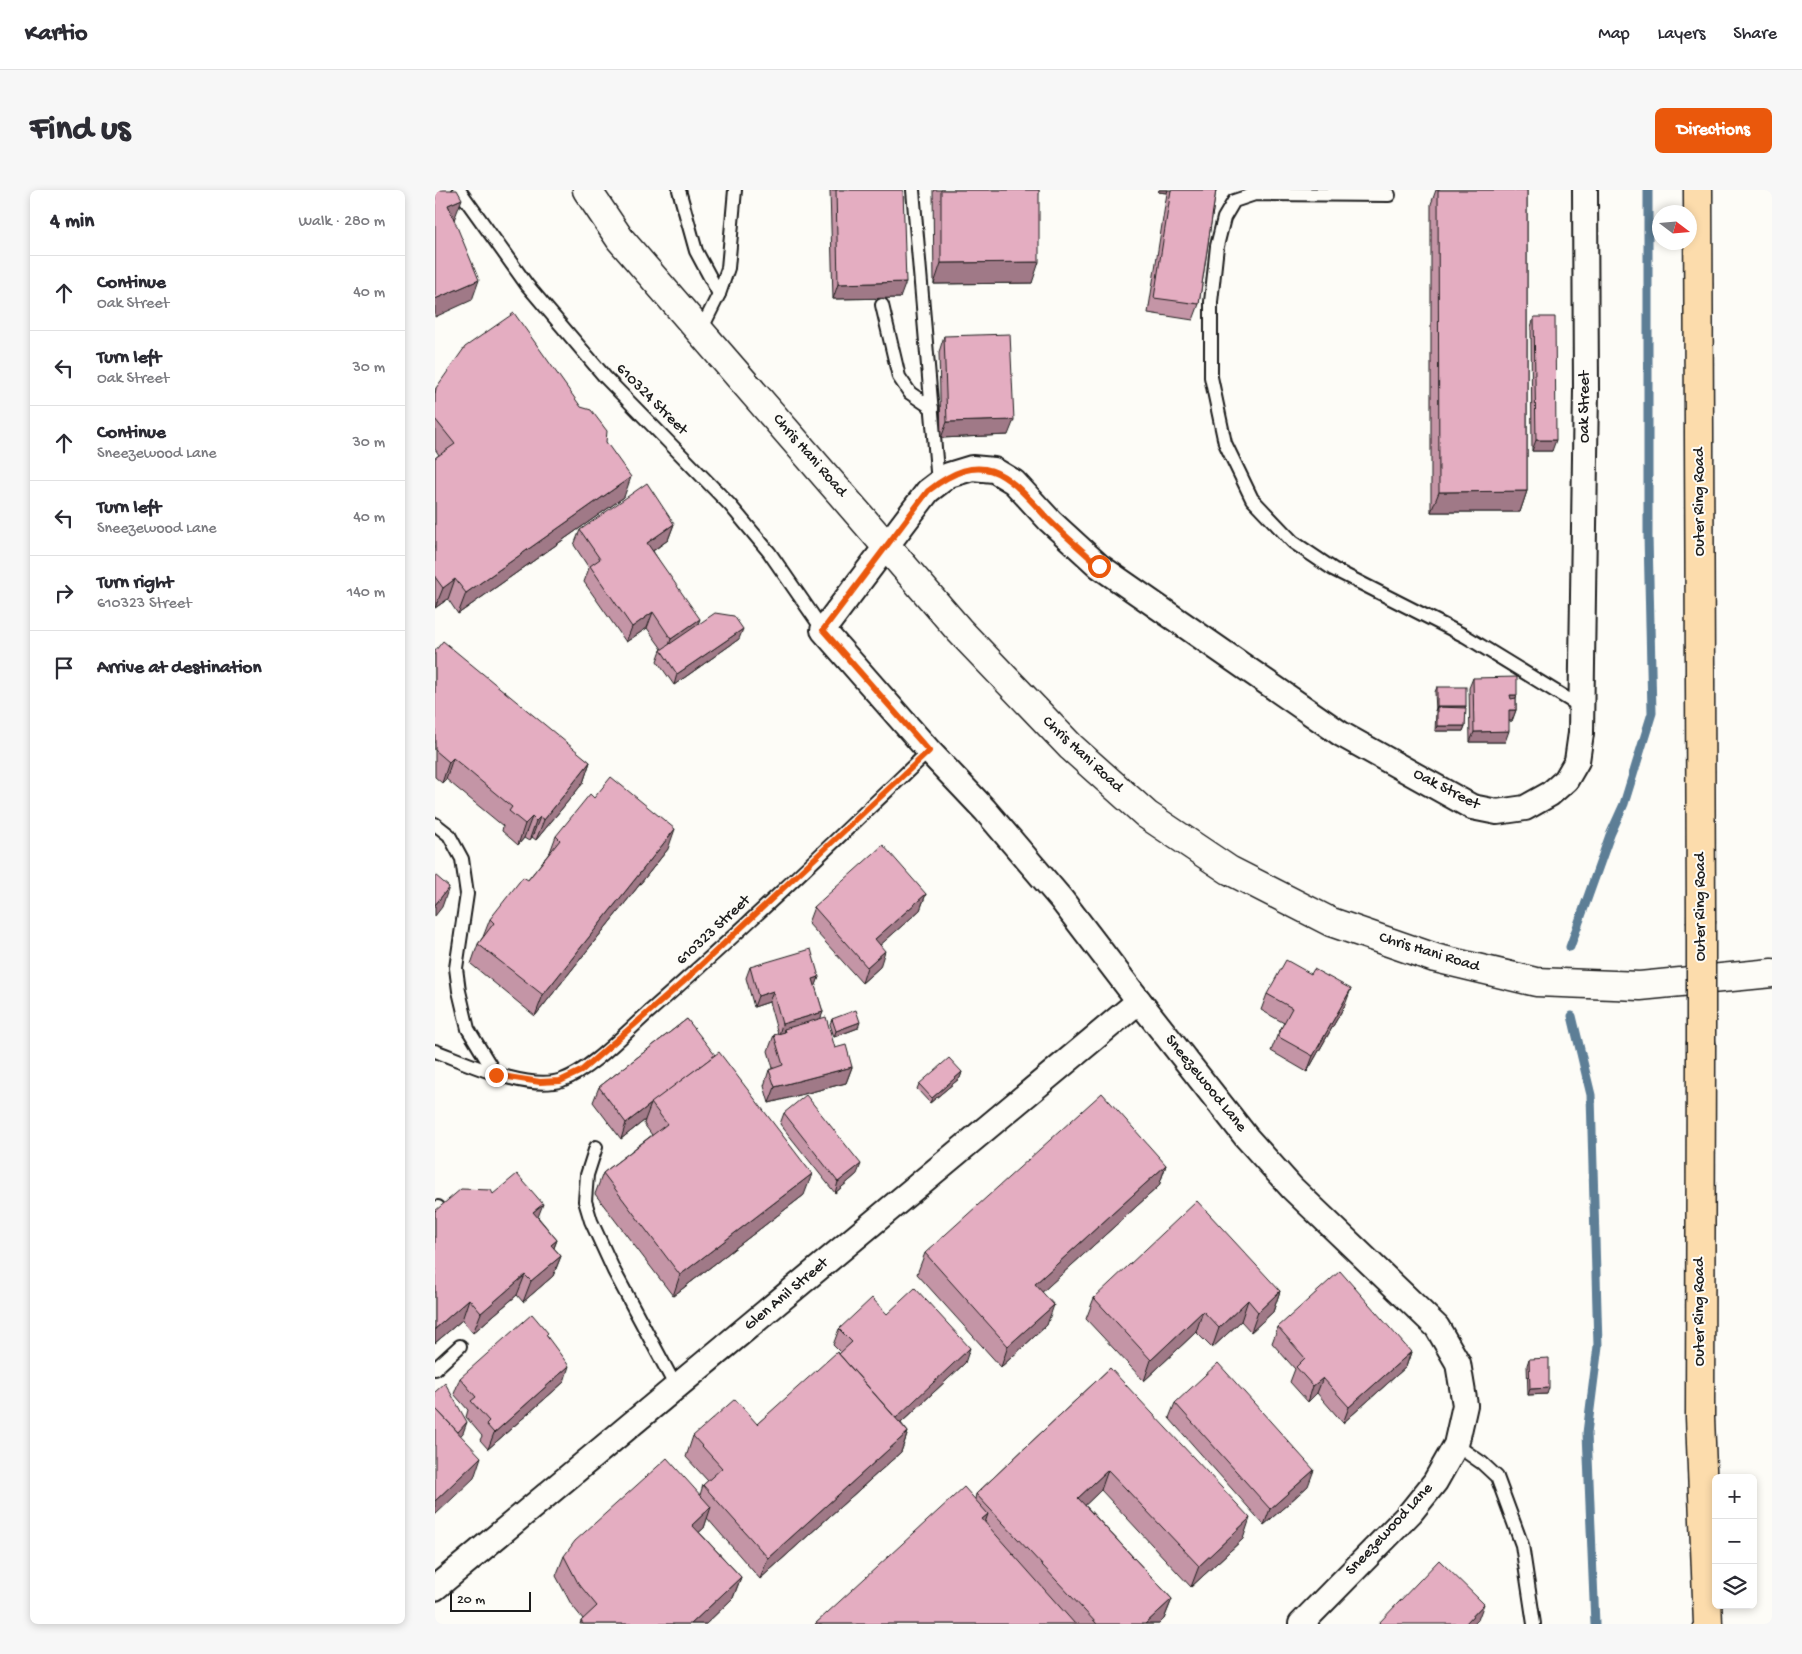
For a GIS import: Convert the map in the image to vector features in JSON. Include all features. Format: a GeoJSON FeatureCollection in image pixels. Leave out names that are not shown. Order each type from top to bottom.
{"type":"FeatureCollection","features":[{"type":"Feature","properties":{"kind":"highway","name":"Outer Ring Road"},"geometry":{"type":"LineString","coordinates":[[1698,190],[1701,921],[1699,1417],[1708,1624]]}},
{"type":"Feature","properties":{"kind":"street","name":"Chris Hani Road"},"geometry":{"type":"LineString","coordinates":[[587,190],[620,239],[985,658],[1071,747],[1147,815],[1229,870],[1331,922],[1435,958],[1535,982],[1640,986],[1772,973]]}},
{"type":"Feature","properties":{"kind":"street","name":"Oak Street"},"geometry":{"type":"LineString","coordinates":[[887,545],[928,491],[949,475],[972,468],[994,470],[1014,482],[1050,521],[1099,566],[1341,734],[1472,807],[1497,812],[1525,808],[1550,794],[1566,780],[1577,761],[1581,733],[1585,190]]}},
{"type":"Feature","properties":{"kind":"street"},"geometry":{"type":"LineString","coordinates":[[823,630],[887,545]]}},
{"type":"Feature","properties":{"kind":"street","name":"Sneezewood Lane"},"geometry":{"type":"LineString","coordinates":[[823,630],[929,751],[985,810],[1061,899],[1139,1002],[1247,1138],[1292,1188],[1437,1327],[1458,1363],[1465,1405],[1456,1445],[1435,1482],[1411,1512],[1301,1624]]}},
{"type":"Feature","properties":{"kind":"street","name":"Glen Anil Street"},"geometry":{"type":"LineString","coordinates":[[435,1588],[1139,1002]]}},
{"type":"Feature","properties":{"kind":"lane","name":"610324 Street"},"geometry":{"type":"LineString","coordinates":[[459,190],[527,285],[605,377],[730,505],[769,552],[823,630]]}},
{"type":"Feature","properties":{"kind":"lane"},"geometry":{"type":"LineString","coordinates":[[679,190],[696,251],[719,294]]}},
{"type":"Feature","properties":{"kind":"lane"},"geometry":{"type":"LineString","coordinates":[[700,332],[719,294],[729,259],[735,190]]}},
{"type":"Feature","properties":{"kind":"lane"},"geometry":{"type":"LineString","coordinates":[[913,190],[938,483]]}},
{"type":"Feature","properties":{"kind":"lane"},"geometry":{"type":"LineString","coordinates":[[1389,195],[1255,194],[1234,202],[1224,218],[1217,246],[1211,302],[1211,376],[1225,443],[1252,499],[1293,542],[1333,568],[1465,636],[1581,707]]}},
{"type":"Feature","properties":{"kind":"lane"},"geometry":{"type":"LineString","coordinates":[[882,305],[899,377],[910,393],[932,408]]}},
{"type":"Feature","properties":{"kind":"lane","name":"610323 Street"},"geometry":{"type":"LineString","coordinates":[[435,1051],[496,1075],[540,1082],[560,1081],[581,1071],[682,983],[929,751]]}},
{"type":"Feature","properties":{"kind":"lane"},"geometry":{"type":"LineString","coordinates":[[435,824],[449,835],[462,859],[467,894],[456,968],[459,991],[468,1029],[496,1075]]}},
{"type":"Feature","properties":{"kind":"lane"},"geometry":{"type":"LineString","coordinates":[[596,1147],[587,1176],[585,1201],[591,1222],[614,1271],[675,1387]]}},
{"type":"Feature","properties":{"kind":"lane"},"geometry":{"type":"LineString","coordinates":[[435,1369],[460,1346]]}},
{"type":"Feature","properties":{"kind":"lane"},"geometry":{"type":"LineString","coordinates":[[1456,1445],[1483,1463],[1497,1477],[1522,1545],[1534,1624]]}},
{"type":"Feature","properties":{"kind":"building"},"geometry":{"type":"Polygon","coordinates":[[[435,190],[457,190],[462,199],[448,205],[479,280],[435,299],[435,190]]]}},
{"type":"Feature","properties":{"kind":"building"},"geometry":{"type":"Polygon","coordinates":[[[836,190],[903,190],[906,282],[838,284],[836,190]]]}},
{"type":"Feature","properties":{"kind":"building"},"geometry":{"type":"Polygon","coordinates":[[[941,190],[1039,190],[1039,262],[941,263],[941,190]]]}},
{"type":"Feature","properties":{"kind":"building"},"geometry":{"type":"Polygon","coordinates":[[[1171,190],[1216,190],[1199,304],[1154,298],[1171,190]]]}},
{"type":"Feature","properties":{"kind":"building"},"geometry":{"type":"Polygon","coordinates":[[[1438,190],[1527,190],[1527,491],[1439,492],[1438,190]]]}},
{"type":"Feature","properties":{"kind":"building"},"geometry":{"type":"Polygon","coordinates":[[[514,313],[581,407],[591,410],[607,431],[606,442],[631,477],[466,593],[455,579],[443,588],[435,577],[435,458],[455,444],[435,419],[436,388],[465,347],[514,313]]]}},
{"type":"Feature","properties":{"kind":"building"},"geometry":{"type":"Polygon","coordinates":[[[1534,317],[1555,317],[1556,440],[1536,440],[1534,317]]]}},
{"type":"Feature","properties":{"kind":"building"},"geometry":{"type":"Polygon","coordinates":[[[1010,334],[1014,420],[947,422],[944,336],[1010,334]]]}},
{"type":"Feature","properties":{"kind":"building"},"geometry":{"type":"Polygon","coordinates":[[[647,483],[674,524],[647,543],[700,619],[671,639],[653,612],[632,627],[590,566],[600,559],[580,530],[647,483]]]}},
{"type":"Feature","properties":{"kind":"building"},"geometry":{"type":"Polygon","coordinates":[[[715,613],[734,616],[743,629],[677,674],[661,650],[715,613]]]}},
{"type":"Feature","properties":{"kind":"building"},"geometry":{"type":"Polygon","coordinates":[[[443,641],[590,762],[544,820],[540,817],[536,821],[532,817],[525,824],[509,811],[512,807],[453,758],[449,762],[435,750],[435,651],[443,641]]]}},
{"type":"Feature","properties":{"kind":"building"},"geometry":{"type":"Polygon","coordinates":[[[1517,677],[1517,695],[1510,695],[1511,699],[1516,698],[1516,710],[1509,710],[1509,731],[1474,732],[1473,678],[1517,677]]]}},
{"type":"Feature","properties":{"kind":"building"},"geometry":{"type":"Polygon","coordinates":[[[1437,687],[1466,687],[1466,706],[1437,706],[1437,687]]]}},
{"type":"Feature","properties":{"kind":"building"},"geometry":{"type":"Polygon","coordinates":[[[1437,707],[1466,708],[1465,726],[1437,726],[1437,707]]]}},
{"type":"Feature","properties":{"kind":"building"},"geometry":{"type":"Polygon","coordinates":[[[611,777],[675,829],[543,995],[478,944],[494,923],[490,919],[523,877],[528,880],[560,840],[556,836],[590,794],[594,798],[611,777]]]}},
{"type":"Feature","properties":{"kind":"building"},"geometry":{"type":"Polygon","coordinates":[[[883,845],[926,894],[875,939],[885,951],[867,967],[814,907],[883,845]]]}},
{"type":"Feature","properties":{"kind":"building"},"geometry":{"type":"Polygon","coordinates":[[[435,875],[449,887],[435,905],[435,875]]]}},
{"type":"Feature","properties":{"kind":"building"},"geometry":{"type":"Polygon","coordinates":[[[811,949],[819,977],[813,979],[823,1012],[782,1024],[773,991],[758,996],[750,967],[811,949]]]}},
{"type":"Feature","properties":{"kind":"building"},"geometry":{"type":"Polygon","coordinates":[[[1286,960],[1311,974],[1314,969],[1351,989],[1313,1056],[1277,1036],[1292,1008],[1267,994],[1286,960]]]}},
{"type":"Feature","properties":{"kind":"building"},"geometry":{"type":"Polygon","coordinates":[[[856,1010],[860,1022],[836,1031],[832,1019],[856,1010]]]}},
{"type":"Feature","properties":{"kind":"building"},"geometry":{"type":"Polygon","coordinates":[[[826,1017],[835,1048],[846,1045],[852,1067],[775,1087],[769,1070],[783,1065],[774,1035],[785,1032],[784,1029],[826,1017]]]}},
{"type":"Feature","properties":{"kind":"building"},"geometry":{"type":"Polygon","coordinates":[[[687,1019],[715,1055],[626,1123],[599,1087],[687,1019]]]}},
{"type":"Feature","properties":{"kind":"building"},"geometry":{"type":"Polygon","coordinates":[[[719,1052],[812,1174],[680,1275],[603,1173],[667,1124],[651,1103],[719,1052]]]}},
{"type":"Feature","properties":{"kind":"building"},"geometry":{"type":"Polygon","coordinates":[[[949,1058],[962,1072],[932,1098],[919,1084],[949,1058]]]}},
{"type":"Feature","properties":{"kind":"building"},"geometry":{"type":"Polygon","coordinates":[[[1102,1093],[1166,1165],[1035,1284],[1054,1305],[1008,1346],[925,1253],[1102,1093]]]}},
{"type":"Feature","properties":{"kind":"building"},"geometry":{"type":"Polygon","coordinates":[[[806,1095],[861,1164],[838,1182],[784,1113],[806,1095]]]}},
{"type":"Feature","properties":{"kind":"building"},"geometry":{"type":"Polygon","coordinates":[[[517,1174],[543,1204],[533,1212],[557,1240],[551,1245],[561,1256],[531,1281],[525,1275],[481,1313],[469,1299],[435,1329],[435,1211],[461,1189],[491,1190],[493,1194],[517,1174]]]}},
{"type":"Feature","properties":{"kind":"building"},"geometry":{"type":"Polygon","coordinates":[[[1197,1201],[1280,1291],[1258,1312],[1248,1300],[1219,1328],[1203,1311],[1151,1360],[1094,1298],[1197,1201]]]}},
{"type":"Feature","properties":{"kind":"building"},"geometry":{"type":"Polygon","coordinates":[[[1340,1271],[1411,1352],[1349,1407],[1323,1378],[1313,1386],[1296,1367],[1305,1358],[1278,1327],[1340,1271]]]}},
{"type":"Feature","properties":{"kind":"building"},"geometry":{"type":"Polygon","coordinates":[[[915,1288],[970,1348],[896,1418],[839,1354],[852,1342],[839,1329],[872,1298],[887,1314],[915,1288]]]}},
{"type":"Feature","properties":{"kind":"building"},"geometry":{"type":"Polygon","coordinates":[[[532,1314],[548,1333],[546,1335],[569,1366],[494,1433],[486,1424],[489,1421],[471,1401],[476,1397],[460,1378],[532,1314]]]}},
{"type":"Feature","properties":{"kind":"building"},"geometry":{"type":"Polygon","coordinates":[[[837,1352],[908,1432],[768,1558],[703,1485],[722,1468],[693,1436],[735,1399],[757,1424],[837,1352]]]}},
{"type":"Feature","properties":{"kind":"building"},"geometry":{"type":"Polygon","coordinates":[[[1549,1358],[1549,1388],[1530,1389],[1529,1359],[1549,1358]]]}},
{"type":"Feature","properties":{"kind":"building"},"geometry":{"type":"Polygon","coordinates":[[[1218,1363],[1314,1470],[1270,1509],[1175,1403],[1218,1363]]]}},
{"type":"Feature","properties":{"kind":"building"},"geometry":{"type":"Polygon","coordinates":[[[1110,1368],[1250,1518],[1199,1566],[1108,1470],[1078,1498],[1172,1599],[1145,1624],[1097,1624],[976,1494],[1110,1368]]]}},
{"type":"Feature","properties":{"kind":"building"},"geometry":{"type":"Polygon","coordinates":[[[445,1383],[467,1422],[458,1432],[435,1408],[435,1392],[445,1383]]]}},
{"type":"Feature","properties":{"kind":"building"},"geometry":{"type":"Polygon","coordinates":[[[435,1408],[481,1457],[435,1501],[435,1408]]]}},
{"type":"Feature","properties":{"kind":"building"},"geometry":{"type":"Polygon","coordinates":[[[667,1458],[711,1507],[692,1525],[741,1577],[691,1624],[583,1624],[581,1621],[597,1606],[578,1583],[564,1556],[575,1541],[667,1458]]]}},
{"type":"Feature","properties":{"kind":"building"},"geometry":{"type":"Polygon","coordinates":[[[964,1487],[988,1514],[982,1519],[1075,1624],[815,1624],[964,1487]]]}},
{"type":"Feature","properties":{"kind":"building"},"geometry":{"type":"Polygon","coordinates":[[[1439,1560],[1484,1604],[1465,1624],[1378,1624],[1439,1560]]]}},
{"type":"Feature","properties":{"kind":"waterway"},"geometry":{"type":"LineString","coordinates":[[1570,947],[1610,835],[1624,804],[1652,713],[1648,536],[1648,190]]}},
{"type":"Feature","properties":{"kind":"waterway"},"geometry":{"type":"LineString","coordinates":[[1572,1016],[1591,1095],[1598,1346],[1587,1433],[1595,1624]]}},
{"type":"Feature","properties":{"kind":"route"},"geometry":{"type":"LineString","coordinates":[[496,1075],[540,1082],[560,1081],[581,1071],[682,983],[819,857],[929,751],[823,630],[928,491],[949,475],[972,468],[994,470],[1014,482],[1050,521],[1099,566]]}}]}
